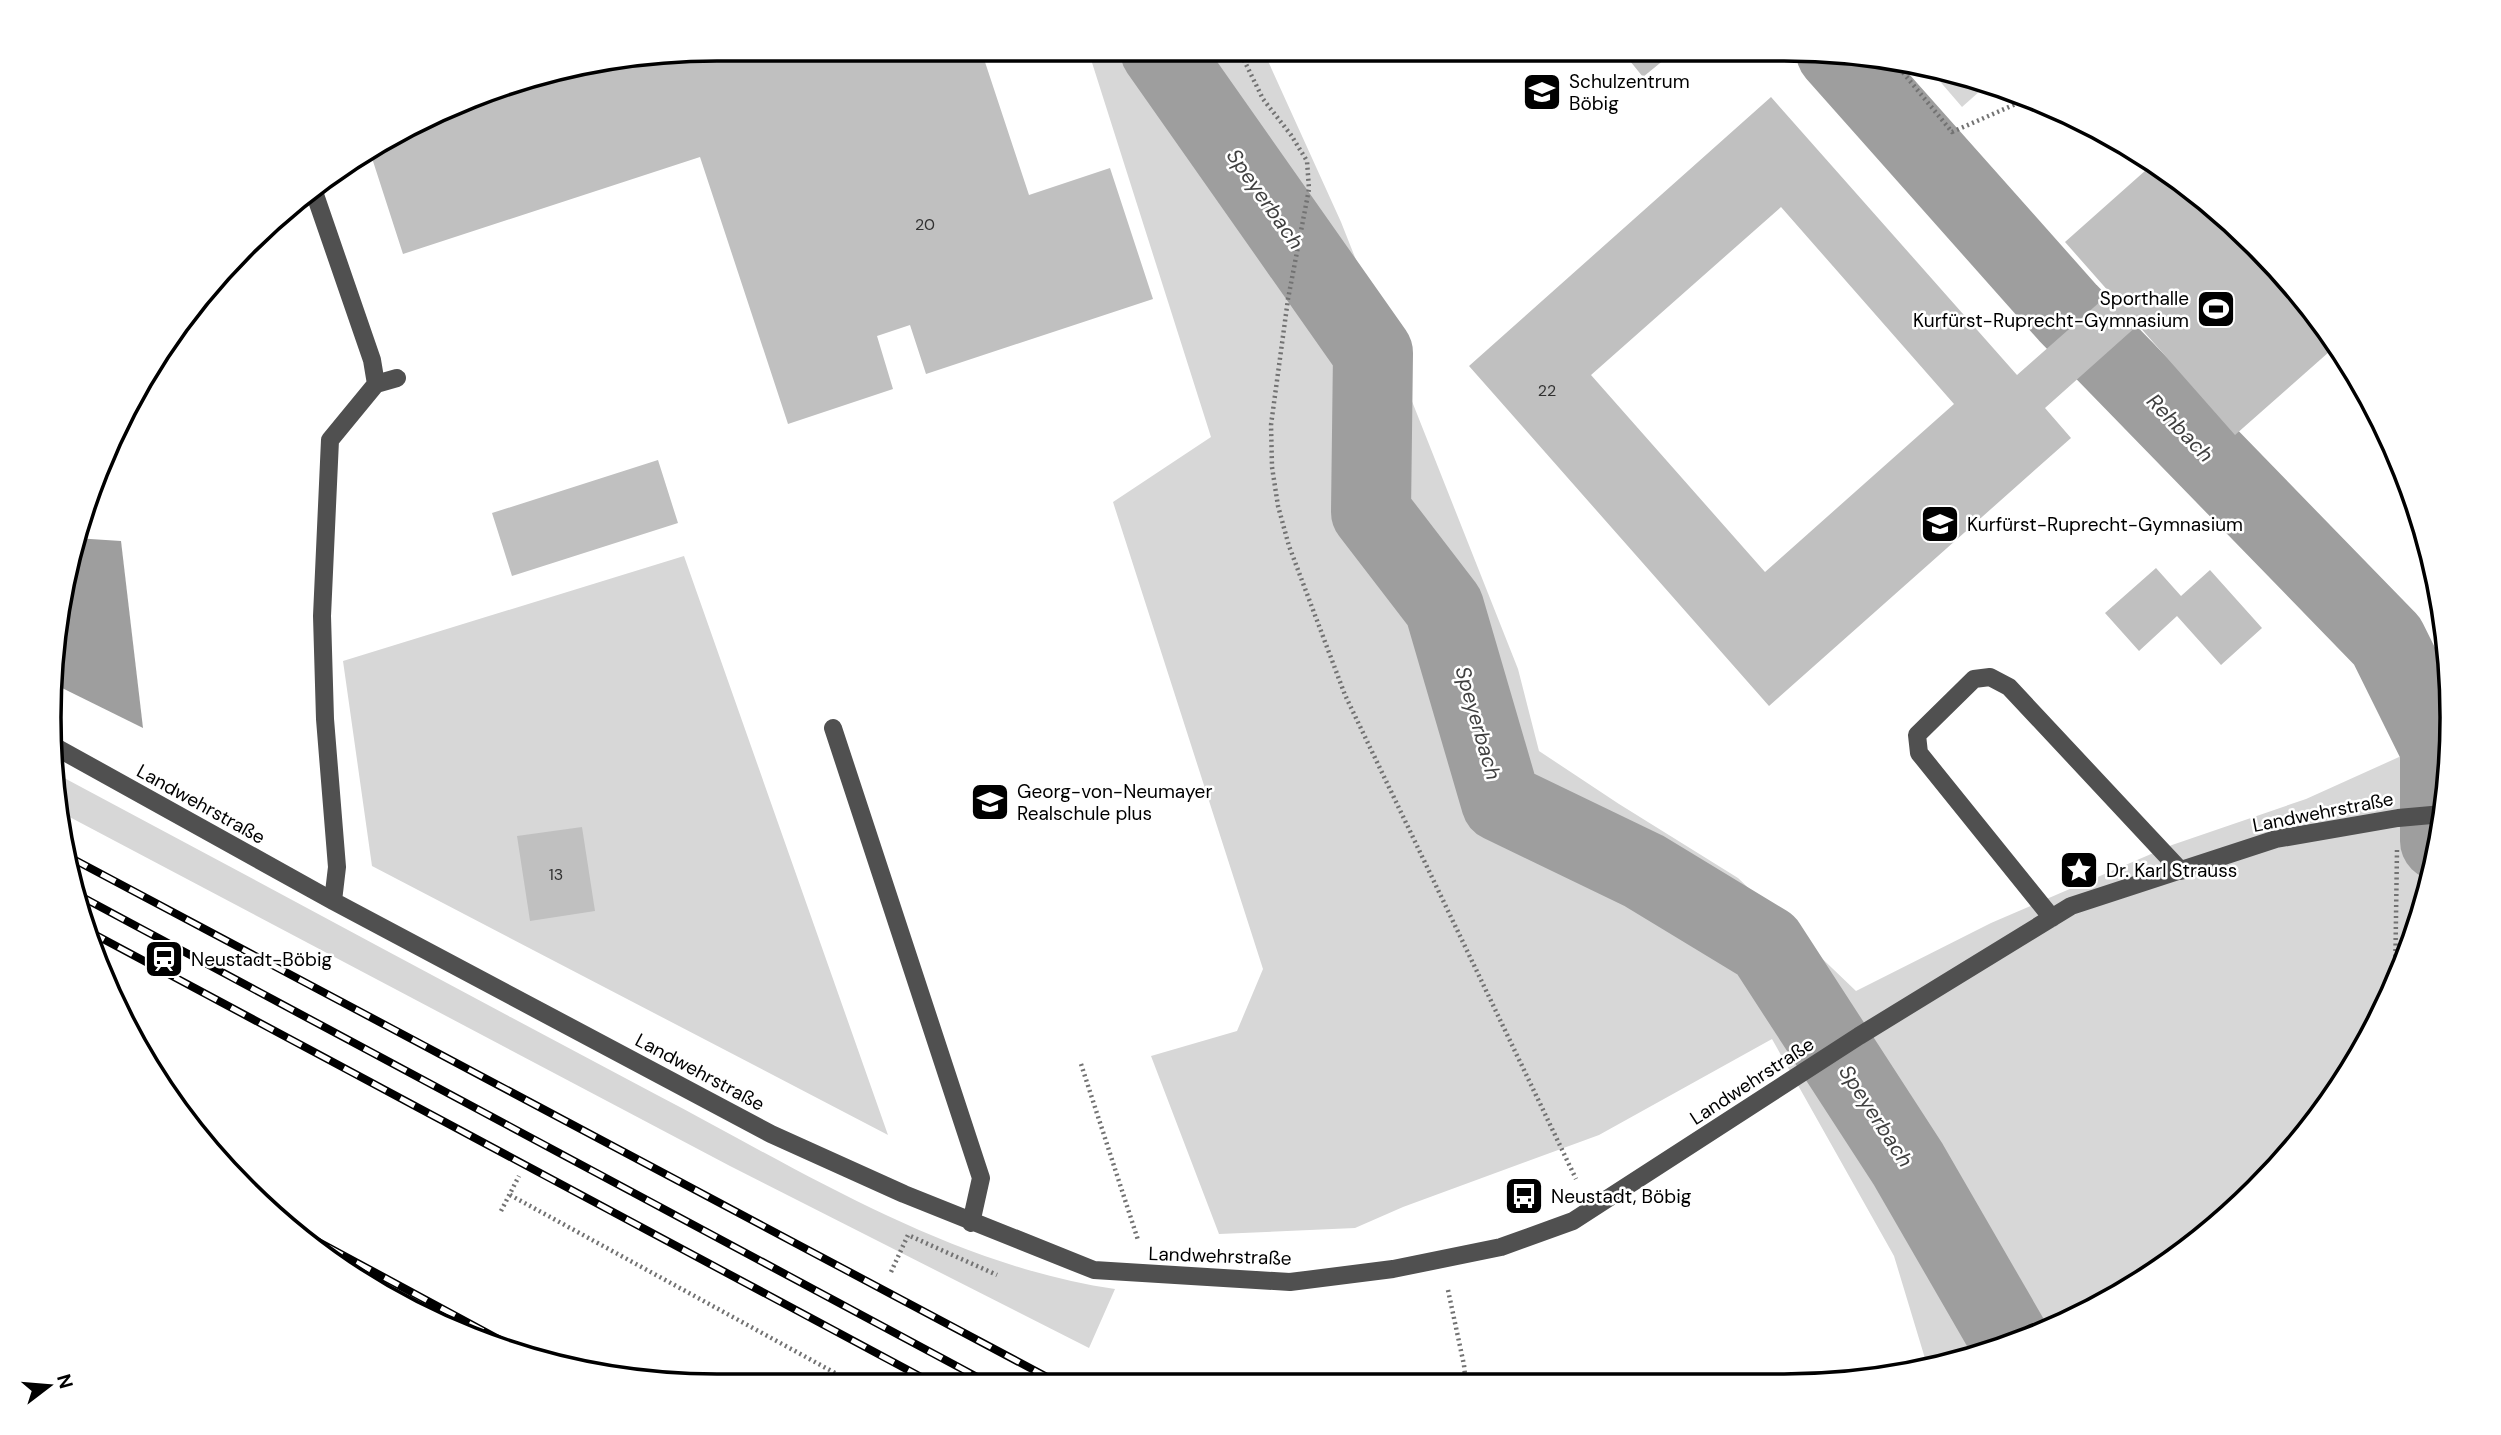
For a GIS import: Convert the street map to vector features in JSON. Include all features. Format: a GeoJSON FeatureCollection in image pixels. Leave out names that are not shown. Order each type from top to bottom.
{"type":"FeatureCollection","features":[{"type":"Feature","properties":{"kind":"street"},"geometry":{"type":"LineString","coordinates":[[316,198],[372,360],[376,384]]}},
{"type":"Feature","properties":{"kind":"street"},"geometry":{"type":"LineString","coordinates":[[333,901],[337,867],[325,719],[322,616],[330,440],[376,384],[397,378]]}},
{"type":"Feature","properties":{"kind":"street"},"geometry":{"type":"LineString","coordinates":[[2052,918],[1919,753],[1917,735],[1975,679],[1990,677],[2009,687],[2181,871]]}},
{"type":"Feature","properties":{"kind":"street"},"geometry":{"type":"LineString","coordinates":[[833,728],[981,1178],[971,1223]]}},
{"type":"Feature","properties":{"kind":"street","name":"Landwehrstraße"},"geometry":{"type":"LineString","coordinates":[[63,751],[333,901],[771,1134],[971,1223],[1094,1270],[1290,1282],[1393,1269],[1501,1247],[1573,1221],[1859,1036],[2071,906],[2276,839],[2432,815]]}},
{"type":"Feature","properties":{"kind":"path"},"geometry":{"type":"LineString","coordinates":[[1244,61],[1263,99],[1307,161],[1309,189],[1287,299],[1271,425],[1272,467],[1278,506],[1289,546],[1345,695],[1559,1146],[1593,1210]]}},
{"type":"Feature","properties":{"kind":"path"},"geometry":{"type":"LineString","coordinates":[[1903,73],[1952,132],[2016,104]]}},
{"type":"Feature","properties":{"kind":"path"},"geometry":{"type":"LineString","coordinates":[[2397,950],[2405,817]]}},
{"type":"Feature","properties":{"kind":"path"},"geometry":{"type":"LineString","coordinates":[[1081,1064],[1149,1275]]}},
{"type":"Feature","properties":{"kind":"path"},"geometry":{"type":"LineString","coordinates":[[501,1212],[519,1176]]}},
{"type":"Feature","properties":{"kind":"path"},"geometry":{"type":"LineString","coordinates":[[510,1195],[837,1374]]}},
{"type":"Feature","properties":{"kind":"path"},"geometry":{"type":"LineString","coordinates":[[891,1272],[908,1236],[997,1275]]}},
{"type":"Feature","properties":{"kind":"path"},"geometry":{"type":"LineString","coordinates":[[1441,1259],[1465,1374]]}},
{"type":"Feature","properties":{"kind":"shaded area"},"geometry":{"type":"Polygon","coordinates":[[[1091,61],[1268,61],[1341,222],[1518,669],[1539,751],[1738,878],[1856,991],[1991,923],[2172,845],[2306,799],[2439,739],[2434,803],[2417,887],[2390,969],[2372,1008],[2329,1082],[2277,1150],[2248,1182],[2183,1238],[2112,1286],[2074,1306],[1994,1339],[1925,1358],[1894,1256],[1772,1039],[1599,1135],[1403,1207],[1355,1228],[1219,1234],[1151,1056],[1237,1031],[1263,969],[1113,502],[1211,437],[1091,61]]]}},
{"type":"Feature","properties":{"kind":"shaded area"},"geometry":{"type":"Polygon","coordinates":[[[1939,81],[1979,92],[1962,107],[1939,81]]]}},
{"type":"Feature","properties":{"kind":"shaded area"},"geometry":{"type":"Polygon","coordinates":[[[87,539],[121,541],[143,728],[62,688],[67,632],[87,539]]]}},
{"type":"Feature","properties":{"kind":"shaded area"},"geometry":{"type":"Polygon","coordinates":[[[684,556],[888,1135],[372,866],[343,661],[684,556]]]}},
{"type":"Feature","properties":{"kind":"shaded area"},"geometry":{"type":"Polygon","coordinates":[[[65,778],[878,1212],[994,1259],[1054,1277],[1115,1289],[1089,1348],[730,1166],[69,817],[65,778]]]}},
{"type":"Feature","properties":{"kind":"building"},"geometry":{"type":"Polygon","coordinates":[[[988,61],[985,62],[1029,195],[1110,168],[1153,299],[926,374],[910,325],[877,336],[893,389],[788,424],[700,157],[403,254],[372,160],[427,129],[507,96],[589,74],[675,63],[988,61]]]}},
{"type":"Feature","properties":{"kind":"building"},"geometry":{"type":"Polygon","coordinates":[[[1630,61],[1663,61],[1643,77],[1630,61]]]}},
{"type":"Feature","properties":{"kind":"building"},"geometry":{"type":"Polygon","coordinates":[[[1771,97],[2017,375],[2110,293],[2065,242],[2146,170],[2183,197],[2248,253],[2304,318],[2329,352],[2235,435],[2138,325],[2045,408],[2071,438],[1769,706],[1469,366],[1771,97]],[[1781,207],[1591,375],[1765,572],[1954,404],[1781,207]]]}},
{"type":"Feature","properties":{"kind":"building"},"geometry":{"type":"Polygon","coordinates":[[[658,460],[678,523],[512,576],[492,513],[658,460]]]}},
{"type":"Feature","properties":{"kind":"building"},"geometry":{"type":"Polygon","coordinates":[[[2156,568],[2181,596],[2210,570],[2262,628],[2221,665],[2177,616],[2139,651],[2105,613],[2156,568]]]}},
{"type":"Feature","properties":{"kind":"building"},"geometry":{"type":"Polygon","coordinates":[[[582,827],[595,911],[530,921],[517,836],[582,827]]]}},
{"type":"Feature","properties":{"kind":"waterway","name":"Speyerbach"},"geometry":{"type":"LineString","coordinates":[[1168,61],[1373,353],[1371,512],[1444,607],[1501,802],[1644,871],[1766,945],[1908,1164],[2006,1334]]}},
{"type":"Feature","properties":{"kind":"waterway","name":"Rehbach"},"geometry":{"type":"LineString","coordinates":[[1848,65],[2068,313],[2387,641],[2439,745]]}},
{"type":"Feature","properties":{"kind":"railway"},"geometry":{"type":"LineString","coordinates":[[78,862],[1041,1374]]}},
{"type":"Feature","properties":{"kind":"railway"},"geometry":{"type":"LineString","coordinates":[[88,900],[971,1374]]}},
{"type":"Feature","properties":{"kind":"railway"},"geometry":{"type":"LineString","coordinates":[[99,937],[915,1374]]}},
{"type":"Feature","properties":{"kind":"railway"},"geometry":{"type":"LineString","coordinates":[[339,1253],[480,1329]]}},
{"type":"Feature","properties":{"kind":"place","name":"Schulzentrum Böbig"},"geometry":{"type":"Point","coordinates":[1542,92]}},
{"type":"Feature","properties":{"kind":"place","name":"Sporthalle Kurfürst-Ruprecht-Gymnasium"},"geometry":{"type":"Point","coordinates":[2216,309]}},
{"type":"Feature","properties":{"kind":"place","name":"Kurfürst-Ruprecht-Gymnasium"},"geometry":{"type":"Point","coordinates":[1940,524]}},
{"type":"Feature","properties":{"kind":"place","name":"Georg-von-Neumayer Realschule plus"},"geometry":{"type":"Point","coordinates":[990,802]}},
{"type":"Feature","properties":{"kind":"place","name":"Dr. Karl Strauss"},"geometry":{"type":"Point","coordinates":[2079,870]}},
{"type":"Feature","properties":{"kind":"place","name":"Neustadt-Böbig"},"geometry":{"type":"Point","coordinates":[164,959]}},
{"type":"Feature","properties":{"kind":"place","name":"Neustadt, Böbig"},"geometry":{"type":"Point","coordinates":[1524,1196]}}]}
